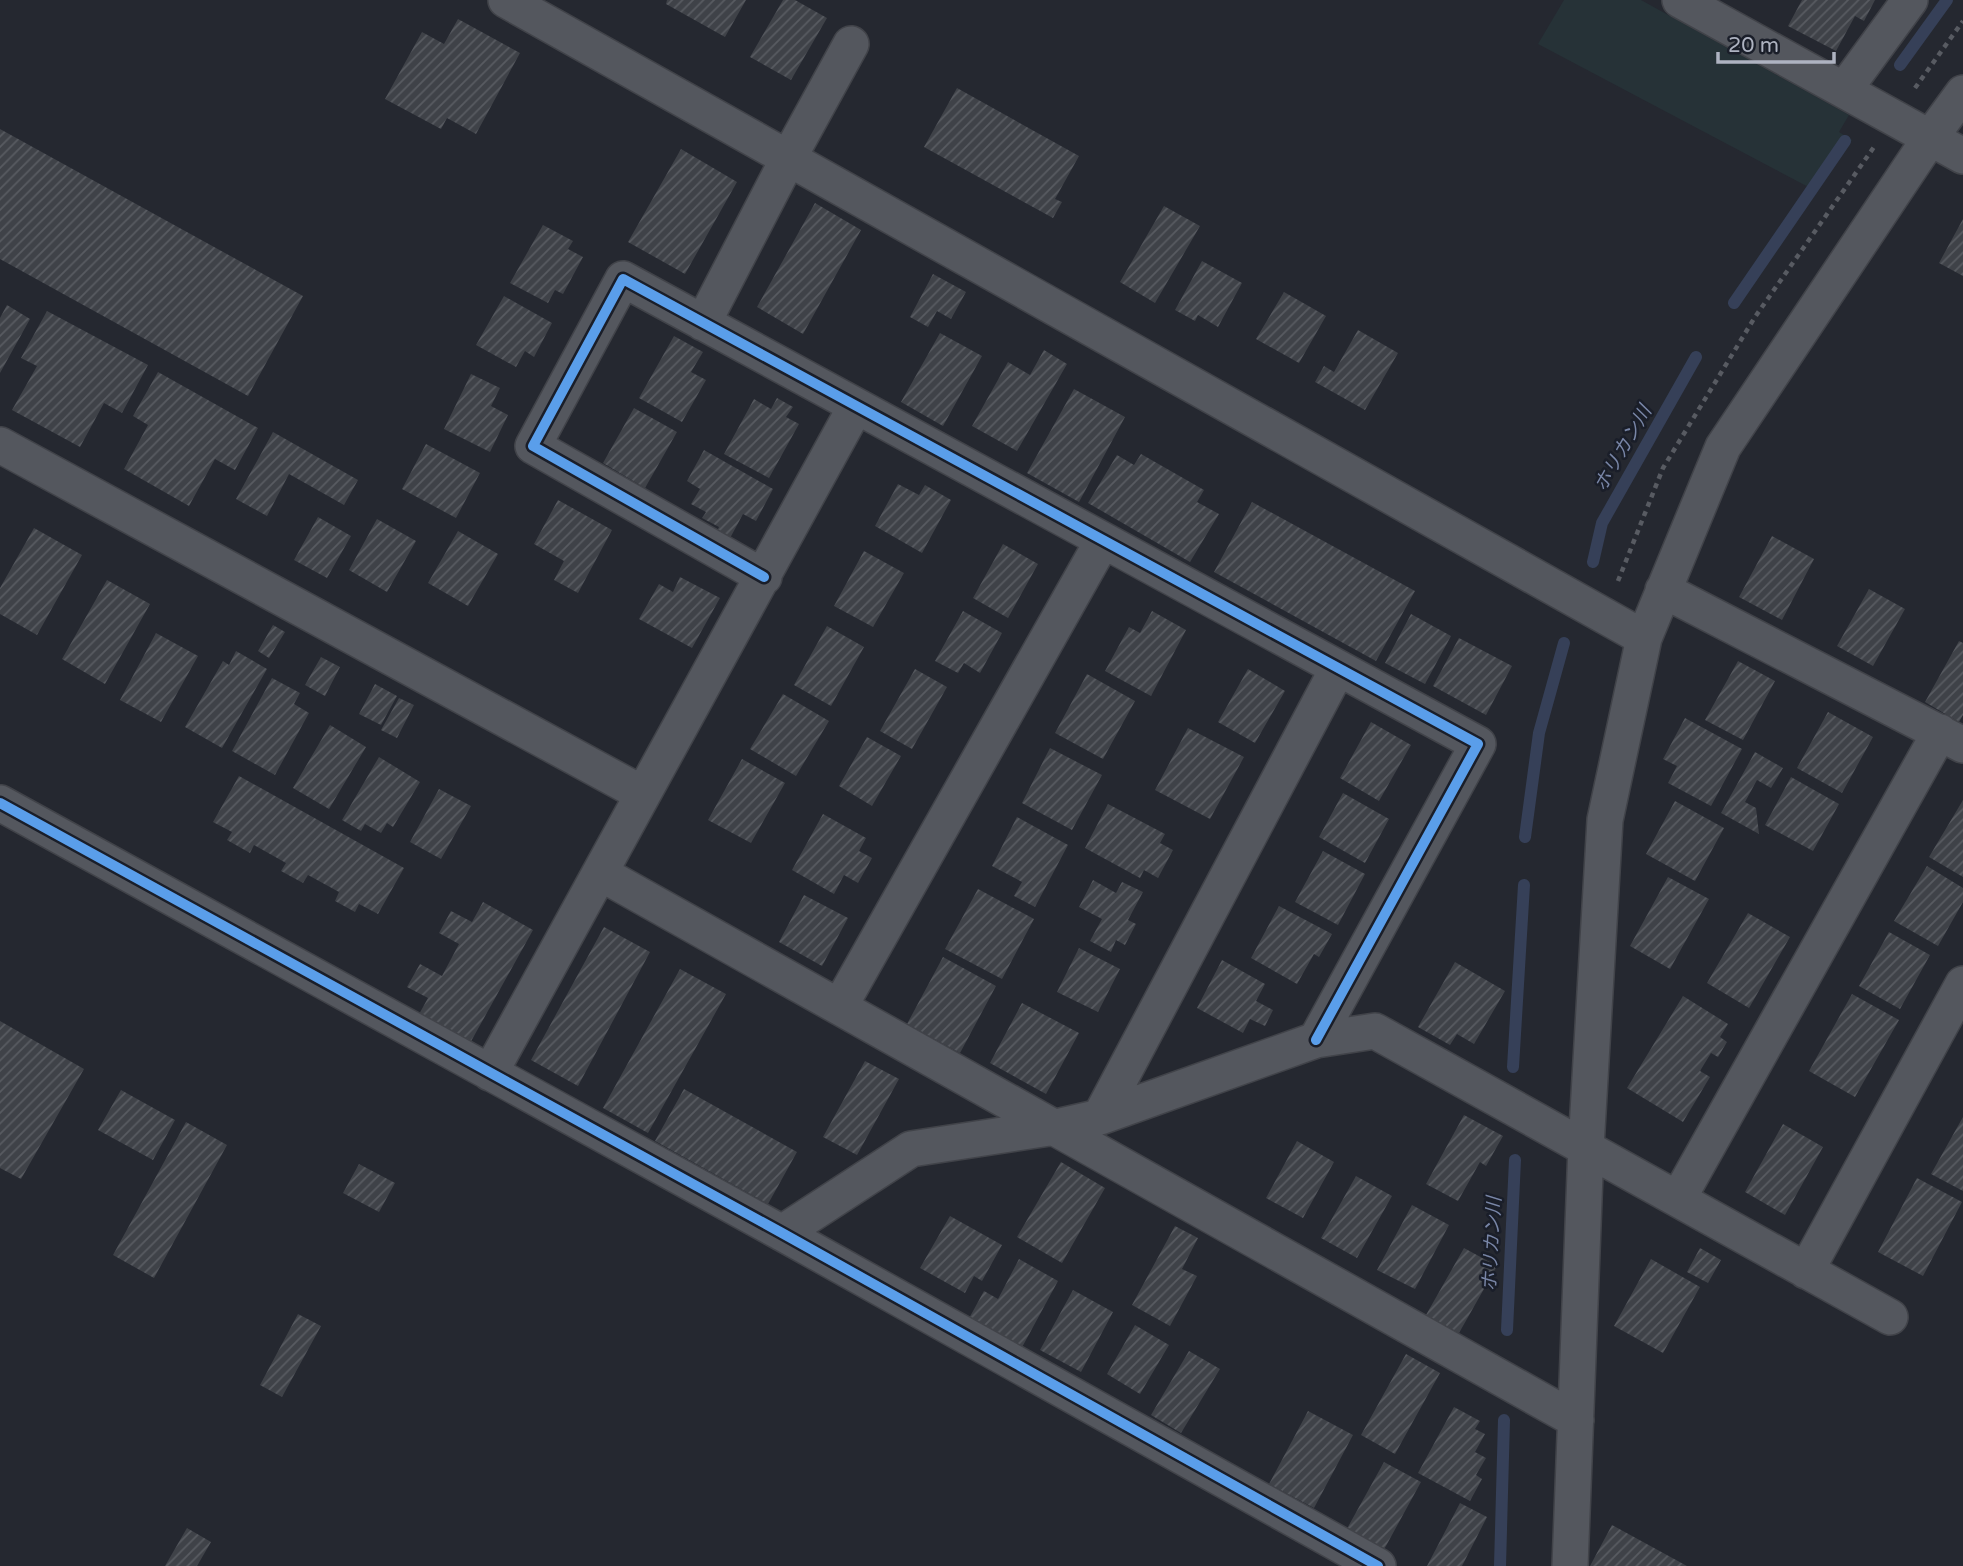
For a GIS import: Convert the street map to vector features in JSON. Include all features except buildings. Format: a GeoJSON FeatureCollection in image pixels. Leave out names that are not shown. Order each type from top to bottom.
{"type":"FeatureCollection","features":[{"type":"Feature","properties":{"kind":"street"},"geometry":{"type":"LineString","coordinates":[[506,0],[1644,638]]}},
{"type":"Feature","properties":{"kind":"street"},"geometry":{"type":"LineString","coordinates":[[1680,0],[1963,156]]}},
{"type":"Feature","properties":{"kind":"street"},"geometry":{"type":"LineString","coordinates":[[1844,90],[1910,0]]}},
{"type":"Feature","properties":{"kind":"street"},"geometry":{"type":"LineString","coordinates":[[703,323],[851,44]]}},
{"type":"Feature","properties":{"kind":"street"},"geometry":{"type":"LineString","coordinates":[[1570,1566],[1586,1147],[1605,820],[1644,638],[1723,447],[1963,93]]}},
{"type":"Feature","properties":{"kind":"street"},"geometry":{"type":"LineString","coordinates":[[764,577],[533,446],[623,279],[1102,542],[1478,744],[1316,1040]]}},
{"type":"Feature","properties":{"kind":"street"},"geometry":{"type":"LineString","coordinates":[[490,1073],[856,407]]}},
{"type":"Feature","properties":{"kind":"street"},"geometry":{"type":"LineString","coordinates":[[0,445],[643,794]]}},
{"type":"Feature","properties":{"kind":"street"},"geometry":{"type":"LineString","coordinates":[[840,1006],[1102,542]]}},
{"type":"Feature","properties":{"kind":"street"},"geometry":{"type":"LineString","coordinates":[[1663,590],[1952,739],[1678,1199]]}},
{"type":"Feature","properties":{"kind":"street"},"geometry":{"type":"LineString","coordinates":[[1100,1117],[1338,668]]}},
{"type":"Feature","properties":{"kind":"street"},"geometry":{"type":"LineString","coordinates":[[0,803],[782,1233],[1378,1566]]}},
{"type":"Feature","properties":{"kind":"street"},"geometry":{"type":"LineString","coordinates":[[601,874],[1576,1420]]}},
{"type":"Feature","properties":{"kind":"street"},"geometry":{"type":"LineString","coordinates":[[1805,1271],[1963,984]]}},
{"type":"Feature","properties":{"kind":"street"},"geometry":{"type":"LineString","coordinates":[[782,1233],[911,1149],[1056,1127],[1100,1117],[1316,1040],[1375,1031],[1890,1317]]}},
{"type":"Feature","properties":{"kind":"shaded area"},"geometry":{"type":"Polygon","coordinates":[[[1564,0],[1641,0],[1849,115],[1839,132],[1852,140],[1816,191],[1538,44],[1564,0]]]}},
{"type":"Feature","properties":{"kind":"waterway","name":"ホリカン川"},"geometry":{"type":"LineString","coordinates":[[1900,65],[1947,0]]}},
{"type":"Feature","properties":{"kind":"waterway","name":"ホリカン川"},"geometry":{"type":"LineString","coordinates":[[1734,303],[1845,141]]}},
{"type":"Feature","properties":{"kind":"waterway","name":"ホリカン川"},"geometry":{"type":"LineString","coordinates":[[1593,562],[1602,523],[1696,357]]}},
{"type":"Feature","properties":{"kind":"waterway","name":"ホリカン川"},"geometry":{"type":"LineString","coordinates":[[1525,837],[1539,733],[1564,643]]}},
{"type":"Feature","properties":{"kind":"waterway","name":"ホリカン川"},"geometry":{"type":"LineString","coordinates":[[1513,1067],[1524,885]]}},
{"type":"Feature","properties":{"kind":"waterway","name":"ホリカン川"},"geometry":{"type":"LineString","coordinates":[[1507,1330],[1515,1160]]}},
{"type":"Feature","properties":{"kind":"waterway","name":"ホリカン川"},"geometry":{"type":"LineString","coordinates":[[1500,1566],[1504,1420]]}},
{"type":"Feature","properties":{"kind":"cycle path"},"geometry":{"type":"LineString","coordinates":[[764,577],[533,446],[623,279],[1478,744],[1316,1040]]}},
{"type":"Feature","properties":{"kind":"cycle path"},"geometry":{"type":"LineString","coordinates":[[0,803],[782,1233],[1378,1566]]}}]}
